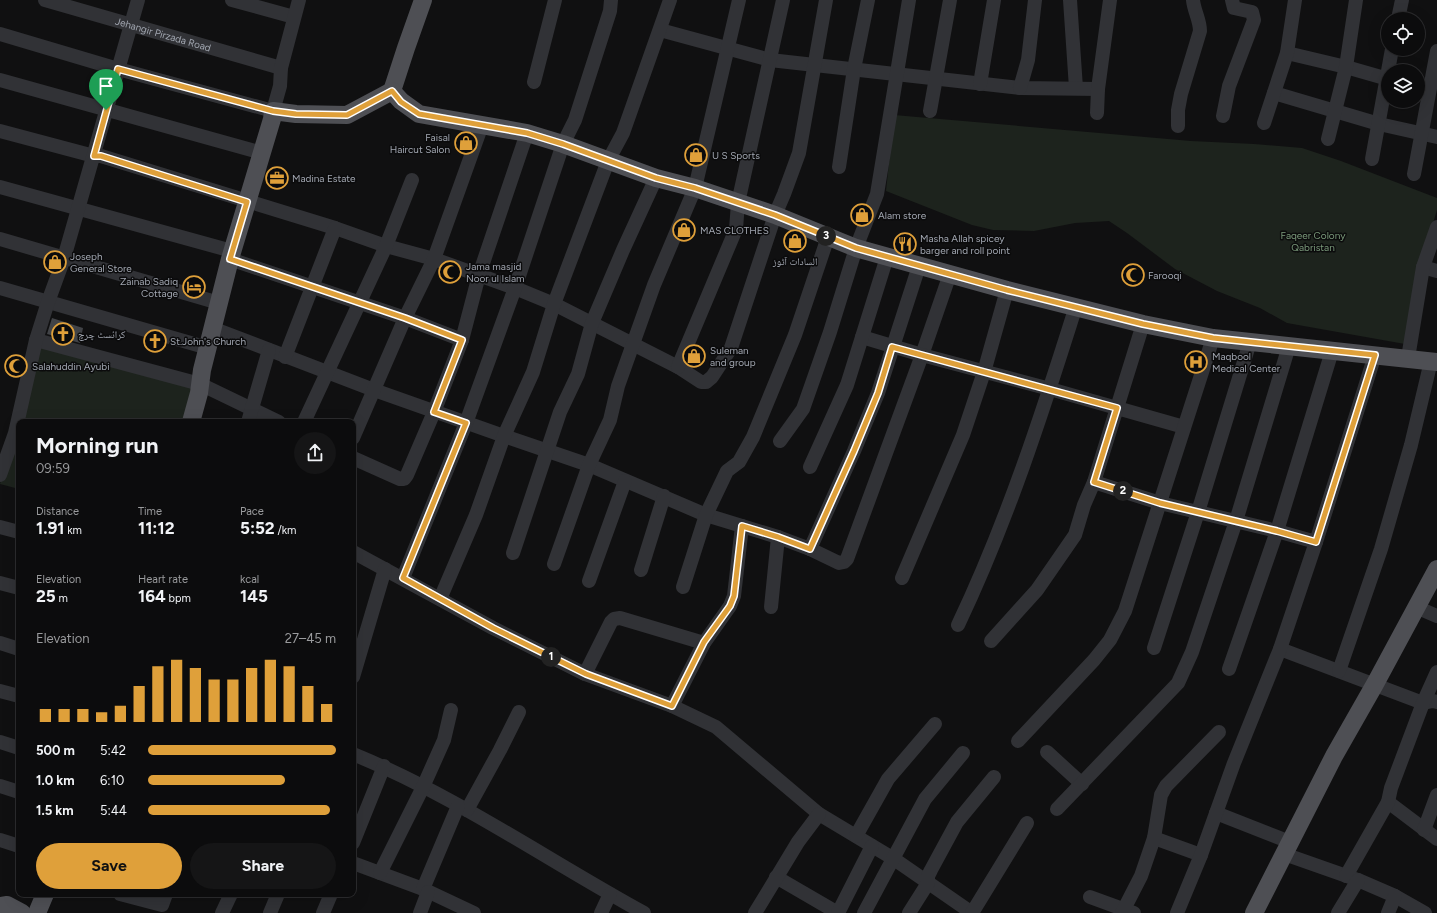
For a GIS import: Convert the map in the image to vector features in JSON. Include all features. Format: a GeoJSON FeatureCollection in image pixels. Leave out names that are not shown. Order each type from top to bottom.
{"type":"FeatureCollection","features":[{"type":"Feature","properties":{"kind":"main road"},"geometry":{"type":"LineString","coordinates":[[192,419],[200,393],[200,384],[212,328],[231,255],[272,119],[273,111],[296,114],[347,115],[392,91],[423,0]]}},
{"type":"Feature","properties":{"kind":"main road"},"geometry":{"type":"LineString","coordinates":[[392,91],[401,102],[419,114],[527,133],[563,144],[656,178],[695,188],[775,215],[856,248],[1007,290],[1076,306],[1143,324],[1213,338],[1434,362]]}},
{"type":"Feature","properties":{"kind":"main road"},"geometry":{"type":"LineString","coordinates":[[1254,913],[1334,756],[1437,569]]}},
{"type":"Feature","properties":{"kind":"main road"},"geometry":{"type":"LineString","coordinates":[[37,913],[44,897]]}},
{"type":"Feature","properties":{"kind":"street","name":"Jehangir Pirzada Road"},"geometry":{"type":"LineString","coordinates":[[45,0],[281,68]]}},
{"type":"Feature","properties":{"kind":"street"},"geometry":{"type":"LineString","coordinates":[[18,419],[36,340],[64,258],[138,0]]}},
{"type":"Feature","properties":{"kind":"street"},"geometry":{"type":"LineString","coordinates":[[232,0],[294,17]]}},
{"type":"Feature","properties":{"kind":"street"},"geometry":{"type":"LineString","coordinates":[[0,34],[118,69],[273,111],[280,86],[281,68],[299,0]]}},
{"type":"Feature","properties":{"kind":"street"},"geometry":{"type":"LineString","coordinates":[[534,82],[555,0]]}},
{"type":"Feature","properties":{"kind":"street"},"geometry":{"type":"LineString","coordinates":[[403,578],[466,423],[515,288],[563,144],[575,120],[610,11],[611,0]]}},
{"type":"Feature","properties":{"kind":"street"},"geometry":{"type":"LineString","coordinates":[[440,599],[476,515],[504,436],[534,372],[554,304],[608,161],[623,133],[670,0]]}},
{"type":"Feature","properties":{"kind":"street"},"geometry":{"type":"LineString","coordinates":[[554,564],[588,465],[610,420],[618,386],[654,285],[695,188],[739,0]]}},
{"type":"Feature","properties":{"kind":"street"},"geometry":{"type":"LineString","coordinates":[[678,367],[736,229],[738,203],[783,0]]}},
{"type":"Feature","properties":{"kind":"street"},"geometry":{"type":"LineString","coordinates":[[0,131],[94,156],[101,156],[334,228],[386,246],[434,259],[515,288],[554,304],[678,367],[701,382],[706,382],[712,377],[731,348],[775,215],[799,153],[826,0]]}},
{"type":"Feature","properties":{"kind":"street"},"geometry":{"type":"LineString","coordinates":[[839,167],[854,70],[868,0]]}},
{"type":"Feature","properties":{"kind":"street"},"geometry":{"type":"LineString","coordinates":[[780,442],[803,409],[830,332],[856,248],[877,194],[909,0]]}},
{"type":"Feature","properties":{"kind":"street"},"geometry":{"type":"LineString","coordinates":[[930,111],[950,0]]}},
{"type":"Feature","properties":{"kind":"street"},"geometry":{"type":"LineString","coordinates":[[980,84],[994,0]]}},
{"type":"Feature","properties":{"kind":"street"},"geometry":{"type":"LineString","coordinates":[[1020,88],[1028,60],[1035,0]]}},
{"type":"Feature","properties":{"kind":"street"},"geometry":{"type":"LineString","coordinates":[[1070,0],[1076,88]]}},
{"type":"Feature","properties":{"kind":"street"},"geometry":{"type":"LineString","coordinates":[[1097,113],[1098,89],[1110,0]]}},
{"type":"Feature","properties":{"kind":"street"},"geometry":{"type":"LineString","coordinates":[[1178,126],[1178,110],[1200,31],[1194,0]]}},
{"type":"Feature","properties":{"kind":"street"},"geometry":{"type":"LineString","coordinates":[[1223,116],[1229,86],[1254,20],[1252,12],[1249,10],[1238,10],[1234,8],[1232,0]]}},
{"type":"Feature","properties":{"kind":"street"},"geometry":{"type":"LineString","coordinates":[[1264,123],[1287,53],[1295,0]]}},
{"type":"Feature","properties":{"kind":"street"},"geometry":{"type":"LineString","coordinates":[[1328,139],[1346,67],[1356,0]]}},
{"type":"Feature","properties":{"kind":"street"},"geometry":{"type":"LineString","coordinates":[[1399,12],[1402,0]]}},
{"type":"Feature","properties":{"kind":"street"},"geometry":{"type":"LineString","coordinates":[[660,30],[770,60],[814,66],[1020,88],[1098,89]]}},
{"type":"Feature","properties":{"kind":"street"},"geometry":{"type":"LineString","coordinates":[[1414,174],[1428,90],[1437,51]]}},
{"type":"Feature","properties":{"kind":"street"},"geometry":{"type":"LineString","coordinates":[[1287,53],[1381,76]]}},
{"type":"Feature","properties":{"kind":"street"},"geometry":{"type":"LineString","coordinates":[[0,80],[262,153]]}},
{"type":"Feature","properties":{"kind":"street"},"geometry":{"type":"LineString","coordinates":[[1274,93],[1379,124],[1437,138]]}},
{"type":"Feature","properties":{"kind":"street"},"geometry":{"type":"LineString","coordinates":[[1372,159],[1382,108]]}},
{"type":"Feature","properties":{"kind":"street"},"geometry":{"type":"LineString","coordinates":[[356,431],[405,318],[434,259],[482,125]]}},
{"type":"Feature","properties":{"kind":"street"},"geometry":{"type":"LineString","coordinates":[[356,459],[400,479],[404,479],[407,475],[434,412],[462,340],[479,275],[527,133]]}},
{"type":"Feature","properties":{"kind":"street"},"geometry":{"type":"LineString","coordinates":[[513,553],[560,412],[578,374],[592,323],[656,178]]}},
{"type":"Feature","properties":{"kind":"street"},"geometry":{"type":"LineString","coordinates":[[305,419],[386,246],[412,180]]}},
{"type":"Feature","properties":{"kind":"street"},"geometry":{"type":"LineString","coordinates":[[0,187],[231,255],[312,287],[405,318],[462,340]]}},
{"type":"Feature","properties":{"kind":"street"},"geometry":{"type":"LineString","coordinates":[[285,357],[334,228]]}},
{"type":"Feature","properties":{"kind":"street"},"geometry":{"type":"LineString","coordinates":[[1408,358],[1424,266],[1436,231]]}},
{"type":"Feature","properties":{"kind":"street"},"geometry":{"type":"LineString","coordinates":[[683,587],[706,514],[727,471],[738,462],[753,437],[795,336],[828,237]]}},
{"type":"Feature","properties":{"kind":"street"},"geometry":{"type":"LineString","coordinates":[[0,239],[219,303]]}},
{"type":"Feature","properties":{"kind":"street"},"geometry":{"type":"LineString","coordinates":[[810,467],[847,385],[888,257]]}},
{"type":"Feature","properties":{"kind":"street"},"geometry":{"type":"LineString","coordinates":[[810,549],[878,393],[919,266]]}},
{"type":"Feature","properties":{"kind":"street"},"geometry":{"type":"LineString","coordinates":[[1424,266],[1437,271]]}},
{"type":"Feature","properties":{"kind":"street"},"geometry":{"type":"LineString","coordinates":[[212,328],[285,357],[434,412],[588,465],[706,514],[778,537],[810,549],[839,563],[844,562],[847,559],[922,356],[950,274]]}},
{"type":"Feature","properties":{"kind":"street"},"geometry":{"type":"LineString","coordinates":[[0,288],[208,348]]}},
{"type":"Feature","properties":{"kind":"street"},"geometry":{"type":"LineString","coordinates":[[902,578],[962,435],[984,372],[1007,290]]}},
{"type":"Feature","properties":{"kind":"street"},"geometry":{"type":"LineString","coordinates":[[958,625],[978,583],[1011,501],[1050,389],[1076,306]]}},
{"type":"Feature","properties":{"kind":"street"},"geometry":{"type":"LineString","coordinates":[[992,641],[1037,590],[1075,536],[1084,505],[1094,482],[1143,324]]}},
{"type":"Feature","properties":{"kind":"street"},"geometry":{"type":"LineString","coordinates":[[862,337],[922,356],[1050,389],[1184,427]]}},
{"type":"Feature","properties":{"kind":"street"},"geometry":{"type":"LineString","coordinates":[[1018,741],[1094,660],[1110,640],[1125,611],[1213,338]]}},
{"type":"Feature","properties":{"kind":"street"},"geometry":{"type":"LineString","coordinates":[[36,340],[200,384],[250,416],[264,419]]}},
{"type":"Feature","properties":{"kind":"street"},"geometry":{"type":"LineString","coordinates":[[1154,648],[1198,512],[1250,342]]}},
{"type":"Feature","properties":{"kind":"street"},"geometry":{"type":"LineString","coordinates":[[1057,809],[1178,683],[1192,652],[1236,521],[1289,346]]}},
{"type":"Feature","properties":{"kind":"street"},"geometry":{"type":"LineString","coordinates":[[250,416],[269,350]]}},
{"type":"Feature","properties":{"kind":"street"},"geometry":{"type":"LineString","coordinates":[[1229,669],[1277,531],[1332,351]]}},
{"type":"Feature","properties":{"kind":"street"},"geometry":{"type":"LineString","coordinates":[[1176,913],[1201,855],[1234,763],[1280,649],[1316,542],[1375,355]]}},
{"type":"Feature","properties":{"kind":"street"},"geometry":{"type":"LineString","coordinates":[[1339,671],[1381,549],[1434,362]]}},
{"type":"Feature","properties":{"kind":"street"},"geometry":{"type":"LineString","coordinates":[[0,475],[6,436],[15,433],[16,429]]}},
{"type":"Feature","properties":{"kind":"street"},"geometry":{"type":"LineString","coordinates":[[589,581],[624,481]]}},
{"type":"Feature","properties":{"kind":"street"},"geometry":{"type":"LineString","coordinates":[[1094,482],[1160,503],[1277,531],[1316,542]]}},
{"type":"Feature","properties":{"kind":"street"},"geometry":{"type":"LineString","coordinates":[[641,570],[664,496]]}},
{"type":"Feature","properties":{"kind":"street"},"geometry":{"type":"LineString","coordinates":[[672,706],[704,642],[730,606],[734,596],[742,526]]}},
{"type":"Feature","properties":{"kind":"street"},"geometry":{"type":"LineString","coordinates":[[0,527],[16,531]]}},
{"type":"Feature","properties":{"kind":"street"},"geometry":{"type":"LineString","coordinates":[[771,608],[778,537]]}},
{"type":"Feature","properties":{"kind":"street"},"geometry":{"type":"LineString","coordinates":[[356,554],[403,578],[493,628],[586,674],[672,706],[716,727],[819,814],[894,859],[972,913],[1026,822]]}},
{"type":"Feature","properties":{"kind":"street"},"geometry":{"type":"LineString","coordinates":[[356,667],[385,569]]}},
{"type":"Feature","properties":{"kind":"street"},"geometry":{"type":"LineString","coordinates":[[0,583],[16,587]]}},
{"type":"Feature","properties":{"kind":"street"},"geometry":{"type":"LineString","coordinates":[[1416,607],[1437,616]]}},
{"type":"Feature","properties":{"kind":"street"},"geometry":{"type":"LineString","coordinates":[[586,674],[611,622],[614,619],[620,618],[704,642]]}},
{"type":"Feature","properties":{"kind":"street"},"geometry":{"type":"LineString","coordinates":[[0,643],[16,648]]}},
{"type":"Feature","properties":{"kind":"street"},"geometry":{"type":"LineString","coordinates":[[1280,649],[1375,684],[1430,702]]}},
{"type":"Feature","properties":{"kind":"street"},"geometry":{"type":"LineString","coordinates":[[1338,913],[1352,878],[1388,802],[1391,788],[1430,702],[1437,672]]}},
{"type":"Feature","properties":{"kind":"street"},"geometry":{"type":"LineString","coordinates":[[0,691],[16,695]]}},
{"type":"Feature","properties":{"kind":"street"},"geometry":{"type":"LineString","coordinates":[[380,873],[423,787],[444,740],[451,710]]}},
{"type":"Feature","properties":{"kind":"street"},"geometry":{"type":"LineString","coordinates":[[420,913],[425,890],[462,808],[500,750],[520,712]]}},
{"type":"Feature","properties":{"kind":"street"},"geometry":{"type":"LineString","coordinates":[[856,836],[888,779],[935,724]]}},
{"type":"Feature","properties":{"kind":"street"},"geometry":{"type":"LineString","coordinates":[[1090,897],[1127,912],[1154,838],[1161,795],[1166,786],[1219,732]]}},
{"type":"Feature","properties":{"kind":"street"},"geometry":{"type":"LineString","coordinates":[[0,742],[16,747]]}},
{"type":"Feature","properties":{"kind":"street"},"geometry":{"type":"LineString","coordinates":[[1047,752],[1082,784]]}},
{"type":"Feature","properties":{"kind":"street"},"geometry":{"type":"LineString","coordinates":[[864,913],[925,798],[963,753]]}},
{"type":"Feature","properties":{"kind":"street"},"geometry":{"type":"LineString","coordinates":[[356,755],[384,766],[489,822],[644,913]]}},
{"type":"Feature","properties":{"kind":"street"},"geometry":{"type":"LineString","coordinates":[[356,836],[384,766]]}},
{"type":"Feature","properties":{"kind":"street"},"geometry":{"type":"LineString","coordinates":[[909,913],[928,882],[928,876],[957,822],[994,777]]}},
{"type":"Feature","properties":{"kind":"street"},"geometry":{"type":"LineString","coordinates":[[0,786],[16,791]]}},
{"type":"Feature","properties":{"kind":"street"},"geometry":{"type":"LineString","coordinates":[[1424,830],[1437,795]]}},
{"type":"Feature","properties":{"kind":"street"},"geometry":{"type":"LineString","coordinates":[[1388,802],[1437,839]]}},
{"type":"Feature","properties":{"kind":"street"},"geometry":{"type":"LineString","coordinates":[[1216,813],[1287,848],[1395,896],[1425,913]]}},
{"type":"Feature","properties":{"kind":"street"},"geometry":{"type":"LineString","coordinates":[[755,913],[798,842],[819,814]]}},
{"type":"Feature","properties":{"kind":"street"},"geometry":{"type":"LineString","coordinates":[[1154,838],[1201,855]]}},
{"type":"Feature","properties":{"kind":"street"},"geometry":{"type":"LineString","coordinates":[[0,840],[16,845]]}},
{"type":"Feature","properties":{"kind":"street"},"geometry":{"type":"LineString","coordinates":[[776,877],[838,913],[872,846]]}},
{"type":"Feature","properties":{"kind":"street"},"geometry":{"type":"LineString","coordinates":[[356,864],[425,890],[467,911]]}},
{"type":"Feature","properties":{"kind":"street"},"geometry":{"type":"LineString","coordinates":[[601,913],[610,894]]}},
{"type":"Feature","properties":{"kind":"street"},"geometry":{"type":"LineString","coordinates":[[1388,913],[1395,896]]}},
{"type":"Feature","properties":{"kind":"street"},"geometry":{"type":"LineString","coordinates":[[131,897],[162,905],[165,897]]}},
{"type":"Feature","properties":{"kind":"street"},"geometry":{"type":"LineString","coordinates":[[222,913],[230,897]]}},
{"type":"Feature","properties":{"kind":"street"},"geometry":{"type":"LineString","coordinates":[[270,913],[277,897]]}},
{"type":"Feature","properties":{"kind":"street"},"geometry":{"type":"LineString","coordinates":[[323,913],[330,897]]}},
{"type":"Feature","properties":{"kind":"green space","name":"Faqeer Colony Qabristan"},"geometry":{"type":"Polygon","coordinates":[[[894,115],[1191,141],[1302,148],[1341,161],[1437,198],[1437,210],[1430,233],[1405,344],[1287,323],[1260,308],[1217,291],[1175,269],[1109,221],[1075,223],[1034,231],[993,230],[972,225],[886,191],[894,115]]]}},
{"type":"Feature","properties":{"kind":"green space"},"geometry":{"type":"Polygon","coordinates":[[[39,347],[197,388],[188,419],[19,419],[39,347]]]}},
{"type":"Feature","properties":{"kind":"green space"},"geometry":{"type":"Polygon","coordinates":[[[16,428],[16,488],[0,484],[16,428]]]}},
{"type":"Feature","properties":{"kind":"building","name":"کرائسٹ چرچ"},"geometry":{"type":"Polygon","coordinates":[[[52,318],[83,328],[80,343],[47,334],[52,318]]]}},
{"type":"Feature","properties":{"kind":"place","name":"Faisal Haircut Salon"},"geometry":{"type":"Point","coordinates":[466,143]}},
{"type":"Feature","properties":{"kind":"place","name":"U S Sports"},"geometry":{"type":"Point","coordinates":[696,155]}},
{"type":"Feature","properties":{"kind":"place","name":"Madina Estate"},"geometry":{"type":"Point","coordinates":[277,178]}},
{"type":"Feature","properties":{"kind":"place","name":"Alam store"},"geometry":{"type":"Point","coordinates":[862,215]}},
{"type":"Feature","properties":{"kind":"place","name":"MAS CLOTHES"},"geometry":{"type":"Point","coordinates":[684,230]}},
{"type":"Feature","properties":{"kind":"place","name":"السادات آٹوز"},"geometry":{"type":"Point","coordinates":[795,241]}},
{"type":"Feature","properties":{"kind":"place","name":"Masha Allah spicey barger and roll point"},"geometry":{"type":"Point","coordinates":[905,244]}},
{"type":"Feature","properties":{"kind":"place","name":"Joseph General Store"},"geometry":{"type":"Point","coordinates":[55,262]}},
{"type":"Feature","properties":{"kind":"place","name":"Jama masjid Noor ul Islam"},"geometry":{"type":"Point","coordinates":[450,272]}},
{"type":"Feature","properties":{"kind":"place","name":"Farooqi"},"geometry":{"type":"Point","coordinates":[1133,275]}},
{"type":"Feature","properties":{"kind":"place","name":"Zainab Sadiq Cottage"},"geometry":{"type":"Point","coordinates":[194,287]}},
{"type":"Feature","properties":{"kind":"place","name":"کرائسٹ چرچ"},"geometry":{"type":"Point","coordinates":[63,334]}},
{"type":"Feature","properties":{"kind":"place","name":"St.John's Church"},"geometry":{"type":"Point","coordinates":[155,341]}},
{"type":"Feature","properties":{"kind":"place","name":"Suleman and group"},"geometry":{"type":"Point","coordinates":[694,356]}},
{"type":"Feature","properties":{"kind":"place","name":"Maqbool Medical Center"},"geometry":{"type":"Point","coordinates":[1196,362]}},
{"type":"Feature","properties":{"kind":"place","name":"Salahuddin Ayubi"},"geometry":{"type":"Point","coordinates":[16,366]}},
{"type":"Feature","properties":{"kind":"route"},"geometry":{"type":"LineString","coordinates":[[118,69],[273,111],[296,114],[347,115],[392,91],[401,102],[419,114],[527,133],[563,144],[656,178],[695,188],[775,215],[856,248],[1007,290],[1076,306],[1143,324],[1213,338],[1375,355],[1316,542],[1277,531],[1160,503],[1094,482],[1117,408],[892,347],[878,393],[810,549],[742,526],[734,596],[730,606],[704,642],[672,706],[586,674],[493,628],[403,578],[466,423],[434,412],[462,340],[405,318],[230,259],[247,202],[101,156],[94,156],[106,110],[118,69]]}}]}
